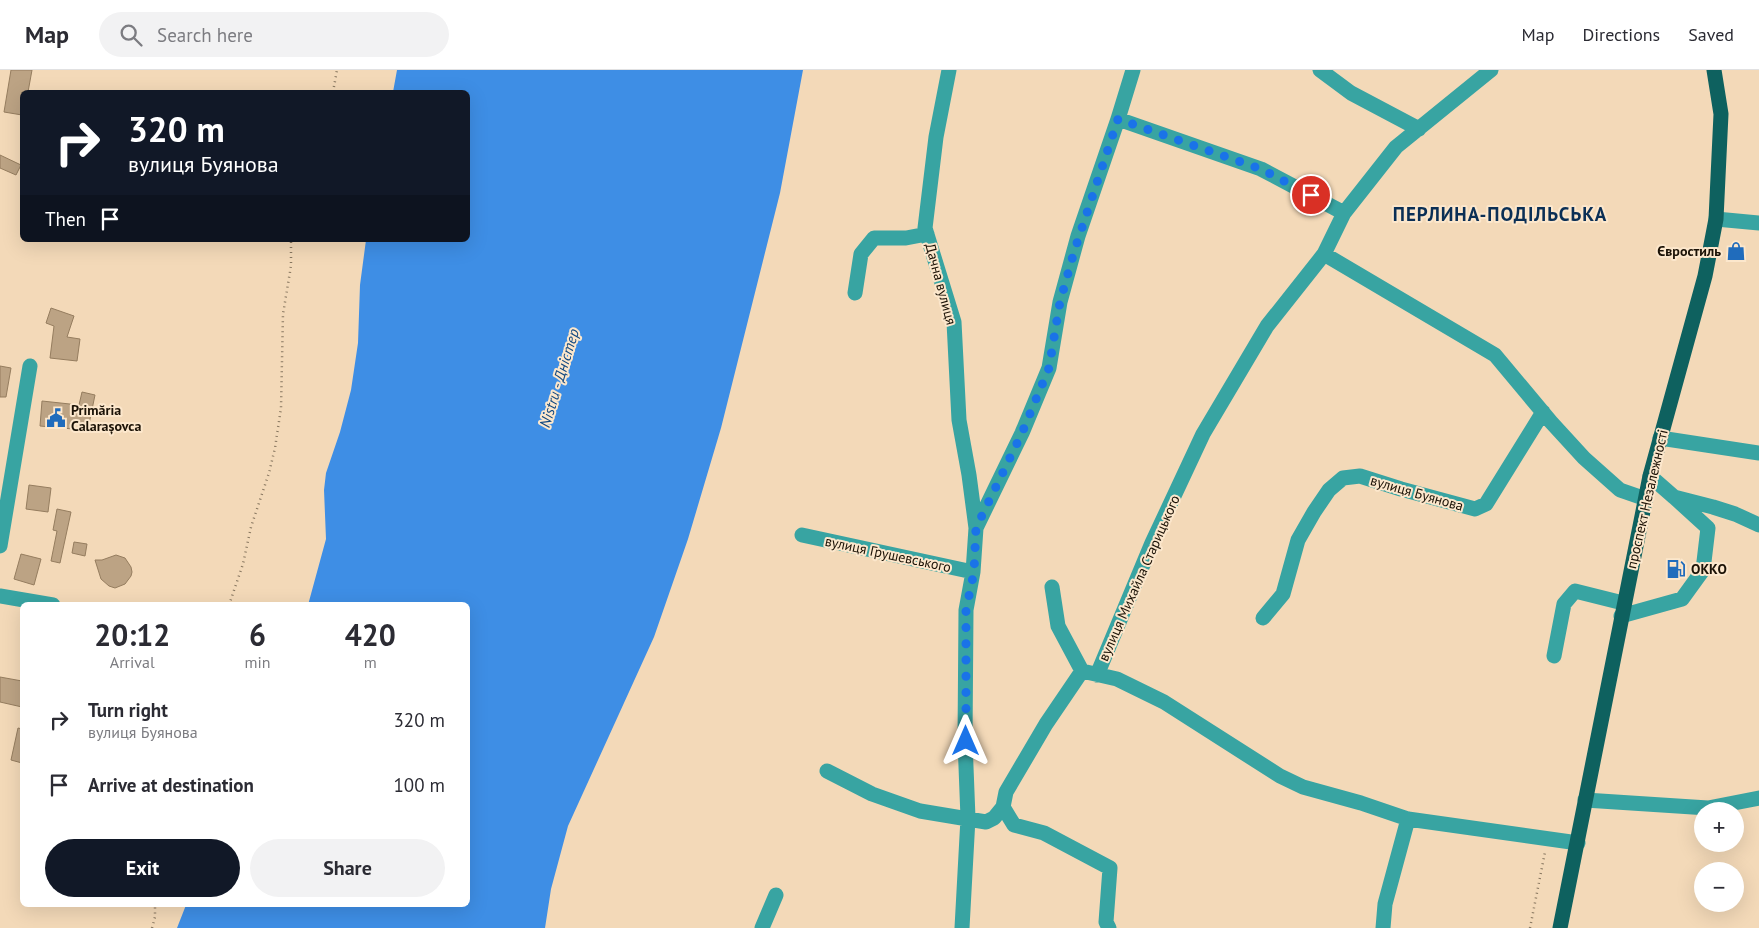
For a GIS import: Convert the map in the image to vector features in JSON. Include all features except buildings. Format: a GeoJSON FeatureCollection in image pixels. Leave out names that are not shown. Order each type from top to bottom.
{"type":"FeatureCollection","features":[{"type":"Feature","properties":{"kind":"main road","name":"проспект Незалежності"},"geometry":{"type":"LineString","coordinates":[[1560,928],[1650,476],[1705,276],[1716,219],[1721,114],[1714,70]]}},
{"type":"Feature","properties":{"kind":"street","name":"Дачна вулиця"},"geometry":{"type":"LineString","coordinates":[[949,70],[936,137],[925,228],[954,322],[959,420],[976,528]]}},
{"type":"Feature","properties":{"kind":"street"},"geometry":{"type":"LineString","coordinates":[[962,928],[968,818],[966,610],[974,572],[976,528],[1022,433],[1049,368],[1060,302],[1078,236],[1133,70]]}},
{"type":"Feature","properties":{"kind":"street"},"geometry":{"type":"LineString","coordinates":[[1320,70],[1351,93],[1419,129]]}},
{"type":"Feature","properties":{"kind":"street","name":"вулиця Михайла Старицького"},"geometry":{"type":"LineString","coordinates":[[1491,70],[1396,147],[1344,213],[1324,254],[1268,326],[1203,434],[1090,673],[1117,679],[1164,702],[1280,776],[1303,787],[1361,803],[1408,819],[1578,843]]}},
{"type":"Feature","properties":{"kind":"street"},"geometry":{"type":"LineString","coordinates":[[1118,119],[1261,169],[1344,213]]}},
{"type":"Feature","properties":{"kind":"street"},"geometry":{"type":"LineString","coordinates":[[1716,219],[1759,223]]}},
{"type":"Feature","properties":{"kind":"street"},"geometry":{"type":"LineString","coordinates":[[855,293],[861,254],[874,238],[906,238],[927,234]]}},
{"type":"Feature","properties":{"kind":"street"},"geometry":{"type":"LineString","coordinates":[[1324,254],[1495,355],[1584,458],[1620,490],[1646,499]]}},
{"type":"Feature","properties":{"kind":"street"},"geometry":{"type":"LineString","coordinates":[[0,546],[30,366]]}},
{"type":"Feature","properties":{"kind":"street","name":"вулиця Буянова"},"geometry":{"type":"LineString","coordinates":[[1263,618],[1283,594],[1298,540],[1329,490],[1343,478],[1360,476],[1475,509],[1486,504],[1543,412]]}},
{"type":"Feature","properties":{"kind":"street"},"geometry":{"type":"LineString","coordinates":[[1660,438],[1759,453]]}},
{"type":"Feature","properties":{"kind":"street"},"geometry":{"type":"LineString","coordinates":[[1554,656],[1564,604],[1575,591],[1622,609],[1682,599],[1703,570],[1708,528],[1650,476]]}},
{"type":"Feature","properties":{"kind":"street"},"geometry":{"type":"LineString","coordinates":[[1674,497],[1735,514],[1759,525]]}},
{"type":"Feature","properties":{"kind":"street","name":"вулиця Грушевського"},"geometry":{"type":"LineString","coordinates":[[802,535],[974,572]]}},
{"type":"Feature","properties":{"kind":"street"},"geometry":{"type":"LineString","coordinates":[[827,770],[872,794],[920,811],[986,822],[994,818],[1003,807],[1006,792],[1041,733],[1090,673],[1058,626],[1052,587]]}},
{"type":"Feature","properties":{"kind":"street"},"geometry":{"type":"LineString","coordinates":[[0,596],[35,602]]}},
{"type":"Feature","properties":{"kind":"street"},"geometry":{"type":"LineString","coordinates":[[1585,800],[1708,808],[1759,798]]}},
{"type":"Feature","properties":{"kind":"street"},"geometry":{"type":"LineString","coordinates":[[1003,807],[1014,825],[1044,833],[1110,868],[1106,922],[1108,928]]}},
{"type":"Feature","properties":{"kind":"street"},"geometry":{"type":"LineString","coordinates":[[1383,928],[1386,904],[1408,819]]}},
{"type":"Feature","properties":{"kind":"street"},"geometry":{"type":"LineString","coordinates":[[762,928],[776,895]]}},
{"type":"Feature","properties":{"kind":"path"},"geometry":{"type":"LineString","coordinates":[[333,90],[337,70]]}},
{"type":"Feature","properties":{"kind":"path"},"geometry":{"type":"LineString","coordinates":[[230,602],[243,564],[251,527],[269,473],[276,440],[281,408],[283,314],[292,266],[291,242]]}},
{"type":"Feature","properties":{"kind":"path"},"geometry":{"type":"LineString","coordinates":[[1530,928],[1548,838]]}},
{"type":"Feature","properties":{"kind":"path"},"geometry":{"type":"LineString","coordinates":[[152,928],[155,907]]}},
{"type":"Feature","properties":{"kind":"water","name":"Nistru - Дністер"},"geometry":{"type":"Polygon","coordinates":[[[397,70],[803,70],[780,193],[721,428],[688,539],[654,637],[568,826],[551,889],[545,928],[177,928],[185,907],[470,907],[470,602],[309,602],[326,539],[324,490],[326,473],[340,432],[351,390],[358,343],[360,285],[366,242],[470,242],[470,90],[393,90],[397,70]]]}},
{"type":"Feature","properties":{"kind":"place","name":"Євростиль"},"geometry":{"type":"Point","coordinates":[1736,251]}},
{"type":"Feature","properties":{"kind":"place","name":"Primăria Calarașovca"},"geometry":{"type":"Point","coordinates":[56,418]}},
{"type":"Feature","properties":{"kind":"place","name":"ОККО"},"geometry":{"type":"Point","coordinates":[1676,569]}},
{"type":"Feature","properties":{"kind":"district","name":"ПЕРЛИНА-ПОДІЛЬСЬКА"},"geometry":{"type":"Point","coordinates":[1500,214]}},
{"type":"Feature","properties":{"kind":"route"},"geometry":{"type":"LineString","coordinates":[[966,741],[966,610],[974,572],[976,528],[1022,433],[1049,368],[1060,302],[1078,236],[1118,119],[1261,169],[1311,195]]}}]}
